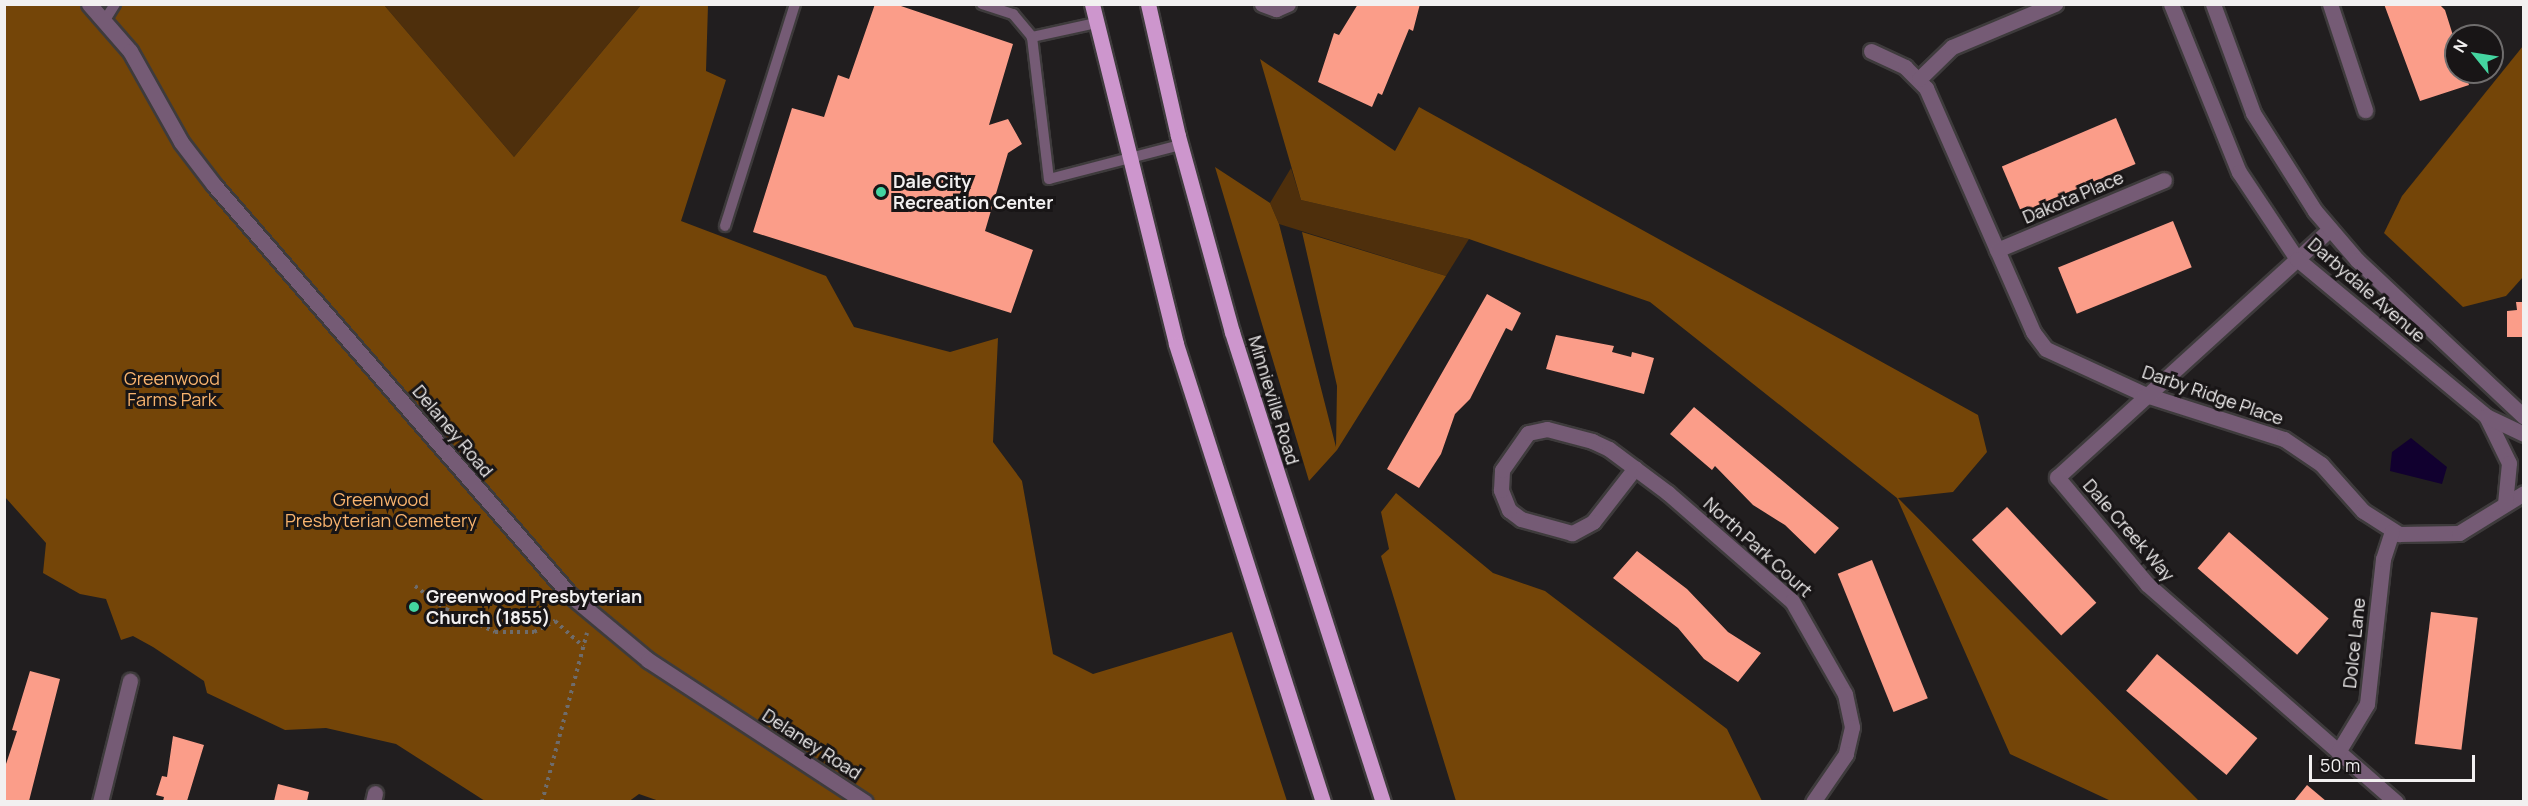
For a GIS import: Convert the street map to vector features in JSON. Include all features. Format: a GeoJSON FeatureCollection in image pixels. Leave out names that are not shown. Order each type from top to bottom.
{"type":"FeatureCollection","features":[{"type":"Feature","properties":{"kind":"main road"},"geometry":{"type":"LineString","coordinates":[[1092,4],[1128,159],[1176,344],[1323,801]]}},
{"type":"Feature","properties":{"kind":"main road","name":"Minnieville Road"},"geometry":{"type":"LineString","coordinates":[[1148,4],[1180,145],[1255,408],[1383,801]]}},
{"type":"Feature","properties":{"kind":"street","name":"Delaney Road"},"geometry":{"type":"LineString","coordinates":[[89,4],[105,20],[214,185],[502,520],[592,615],[648,660],[865,801]]}},
{"type":"Feature","properties":{"kind":"street"},"geometry":{"type":"LineString","coordinates":[[1262,4],[1276,9],[1288,4]]}},
{"type":"Feature","properties":{"kind":"street"},"geometry":{"type":"LineString","coordinates":[[1871,51],[1919,79],[1952,47],[2055,4]]}},
{"type":"Feature","properties":{"kind":"street","name":"Darbydale Avenue"},"geometry":{"type":"LineString","coordinates":[[2171,4],[2239,172],[2297,259],[2486,416],[2523,434]]}},
{"type":"Feature","properties":{"kind":"street","name":"Darbydale Avenue"},"geometry":{"type":"LineString","coordinates":[[2213,4],[2253,113],[2279,161],[2330,229],[2523,417]]}},
{"type":"Feature","properties":{"kind":"street"},"geometry":{"type":"LineString","coordinates":[[2330,4],[2365,110]]}},
{"type":"Feature","properties":{"kind":"street","name":"Darby Ridge Place"},"geometry":{"type":"LineString","coordinates":[[1919,79],[2033,332],[2046,349],[2146,395],[2292,444],[2392,531],[2421,537],[2459,533],[2523,493]]}},
{"type":"Feature","properties":{"kind":"street","name":"Dakota Place"},"geometry":{"type":"LineString","coordinates":[[1997,250],[2164,180]]}},
{"type":"Feature","properties":{"kind":"street","name":"Dale Creek Way"},"geometry":{"type":"LineString","coordinates":[[2330,229],[2057,477],[2147,584],[2396,801]]}},
{"type":"Feature","properties":{"kind":"street"},"geometry":{"type":"LineString","coordinates":[[2486,416],[2509,463],[2505,504]]}},
{"type":"Feature","properties":{"kind":"street","name":"North Park Court"},"geometry":{"type":"LineString","coordinates":[[1635,468],[1593,522],[1572,533],[1521,519],[1509,510],[1501,489],[1502,470],[1516,444],[1540,429],[1592,441],[1635,468],[1792,601],[1815,634],[1845,694],[1852,727],[1846,754],[1813,801]]}},
{"type":"Feature","properties":{"kind":"street","name":"Dolce Lane"},"geometry":{"type":"LineString","coordinates":[[2338,752],[2367,704],[2383,559],[2392,531]]}},
{"type":"Feature","properties":{"kind":"street"},"geometry":{"type":"LineString","coordinates":[[100,801],[130,681]]}},
{"type":"Feature","properties":{"kind":"lane"},"geometry":{"type":"LineString","coordinates":[[105,20],[115,4]]}},
{"type":"Feature","properties":{"kind":"lane"},"geometry":{"type":"LineString","coordinates":[[725,226],[795,4]]}},
{"type":"Feature","properties":{"kind":"lane"},"geometry":{"type":"LineString","coordinates":[[982,4],[1013,15],[1032,37],[1049,179],[1180,145]]}},
{"type":"Feature","properties":{"kind":"lane"},"geometry":{"type":"LineString","coordinates":[[1032,37],[1096,23]]}},
{"type":"Feature","properties":{"kind":"path"},"geometry":{"type":"LineString","coordinates":[[415,586],[446,609],[495,632],[534,632],[555,621],[583,646]]}},
{"type":"Feature","properties":{"kind":"path"},"geometry":{"type":"LineString","coordinates":[[542,801],[592,615]]}},
{"type":"Feature","properties":{"kind":"shaded area"},"geometry":{"type":"Polygon","coordinates":[[[384,5],[641,5],[514,157],[384,5]]]}},
{"type":"Feature","properties":{"kind":"shaded area"},"geometry":{"type":"Polygon","coordinates":[[[1291,168],[1301,200],[1469,239],[1446,276],[1279,224],[1270,203],[1291,168]]]}},
{"type":"Feature","properties":{"kind":"shaded area"},"geometry":{"type":"Polygon","coordinates":[[[2411,438],[2447,467],[2442,484],[2390,471],[2392,452],[2411,438]]]}},
{"type":"Feature","properties":{"kind":"green space"},"geometry":{"type":"Polygon","coordinates":[[[5,5],[384,5],[514,157],[641,5],[708,5],[706,71],[726,80],[681,221],[826,276],[854,327],[950,352],[998,338],[993,442],[1022,481],[1053,654],[1093,674],[1232,632],[1287,801],[662,802],[639,794],[628,802],[485,801],[396,744],[326,728],[285,730],[207,693],[204,681],[133,636],[121,640],[106,599],[80,594],[43,573],[46,543],[5,497],[5,5]]]}},
{"type":"Feature","properties":{"kind":"green space"},"geometry":{"type":"Polygon","coordinates":[[[2523,46],[2523,277],[2506,296],[2463,307],[2384,233],[2402,196],[2492,84],[2504,84],[2504,70],[2523,46]]]}},
{"type":"Feature","properties":{"kind":"green space"},"geometry":{"type":"Polygon","coordinates":[[[1260,59],[1395,151],[1419,107],[1978,415],[1987,452],[1953,492],[1898,498],[2199,801],[2111,801],[2010,754],[1897,498],[1650,302],[1469,239],[1301,200],[1260,59]]]}},
{"type":"Feature","properties":{"kind":"green space"},"geometry":{"type":"Polygon","coordinates":[[[1215,167],[1270,203],[1279,224],[1336,447],[1337,386],[1302,232],[1446,276],[1337,450],[1309,481],[1215,167]]]}},
{"type":"Feature","properties":{"kind":"green space"},"geometry":{"type":"Polygon","coordinates":[[[1396,493],[1493,573],[1545,591],[1727,729],[1762,801],[1456,801],[1381,556],[1389,549],[1381,512],[1396,493]]]}},
{"type":"Feature","properties":{"kind":"building","name":"Dale City Recreation Center"},"geometry":{"type":"Polygon","coordinates":[[[875,4],[895,4],[1013,44],[989,125],[1008,119],[1022,144],[1008,153],[985,231],[1033,250],[1011,313],[753,232],[792,108],[824,117],[838,75],[849,79],[875,4]]]}},
{"type":"Feature","properties":{"kind":"building"},"geometry":{"type":"Polygon","coordinates":[[[1358,4],[1420,4],[1413,31],[1409,29],[1382,95],[1378,93],[1372,107],[1318,82],[1334,33],[1339,35],[1358,4]]]}},
{"type":"Feature","properties":{"kind":"building"},"geometry":{"type":"Polygon","coordinates":[[[2384,4],[2439,4],[2445,10],[2449,24],[2444,24],[2444,84],[2469,85],[2420,101],[2384,4]]]}},
{"type":"Feature","properties":{"kind":"building"},"geometry":{"type":"Polygon","coordinates":[[[2116,118],[2136,164],[2021,212],[2002,166],[2116,118]]]}},
{"type":"Feature","properties":{"kind":"building"},"geometry":{"type":"Polygon","coordinates":[[[2173,221],[2192,267],[2077,314],[2058,267],[2173,221]]]}},
{"type":"Feature","properties":{"kind":"building"},"geometry":{"type":"Polygon","coordinates":[[[1487,294],[1521,313],[1512,331],[1506,328],[1470,399],[1455,414],[1441,454],[1419,488],[1387,469],[1487,294]]]}},
{"type":"Feature","properties":{"kind":"building"},"geometry":{"type":"Polygon","coordinates":[[[2516,302],[2523,302],[2523,337],[2507,337],[2507,311],[2517,310],[2516,302]]]}},
{"type":"Feature","properties":{"kind":"building"},"geometry":{"type":"Polygon","coordinates":[[[1556,335],[1614,346],[1612,352],[1631,357],[1632,352],[1654,358],[1644,394],[1546,369],[1556,335]]]}},
{"type":"Feature","properties":{"kind":"building"},"geometry":{"type":"Polygon","coordinates":[[[1694,407],[1839,528],[1815,554],[1785,525],[1753,505],[1715,466],[1712,470],[1670,434],[1694,407]]]}},
{"type":"Feature","properties":{"kind":"building"},"geometry":{"type":"Polygon","coordinates":[[[2007,507],[2096,603],[2061,636],[1972,540],[2007,507]]]}},
{"type":"Feature","properties":{"kind":"building"},"geometry":{"type":"Polygon","coordinates":[[[2229,532],[2329,619],[2297,655],[2198,568],[2229,532]]]}},
{"type":"Feature","properties":{"kind":"building"},"geometry":{"type":"Polygon","coordinates":[[[1637,551],[1687,589],[1728,632],[1761,653],[1738,682],[1704,659],[1678,628],[1613,578],[1637,551]]]}},
{"type":"Feature","properties":{"kind":"building"},"geometry":{"type":"Polygon","coordinates":[[[1872,560],[1928,698],[1894,712],[1838,574],[1872,560]]]}},
{"type":"Feature","properties":{"kind":"building"},"geometry":{"type":"Polygon","coordinates":[[[2431,612],[2478,618],[2461,750],[2415,744],[2431,612]]]}},
{"type":"Feature","properties":{"kind":"building"},"geometry":{"type":"Polygon","coordinates":[[[2157,654],[2257,738],[2226,775],[2126,691],[2157,654]]]}},
{"type":"Feature","properties":{"kind":"building"},"geometry":{"type":"Polygon","coordinates":[[[30,671],[60,679],[29,801],[4,801],[4,770],[17,731],[12,730],[30,671]]]}},
{"type":"Feature","properties":{"kind":"building"},"geometry":{"type":"Polygon","coordinates":[[[173,736],[204,745],[187,801],[163,801],[164,797],[156,795],[162,776],[167,777],[173,736]]]}},
{"type":"Feature","properties":{"kind":"building"},"geometry":{"type":"Polygon","coordinates":[[[278,784],[309,792],[307,801],[274,801],[278,784]]]}},
{"type":"Feature","properties":{"kind":"building"},"geometry":{"type":"Polygon","coordinates":[[[2307,785],[2326,801],[2294,801],[2307,785]]]}},
{"type":"Feature","properties":{"kind":"place","name":"Dale City Recreation Center"},"geometry":{"type":"Point","coordinates":[881,192]}},
{"type":"Feature","properties":{"kind":"place","name":"Greenwood Presbyterian Church (1855)"},"geometry":{"type":"Point","coordinates":[414,607]}},
{"type":"Feature","properties":{"kind":"park label","name":"Greenwood Farms Park"},"geometry":{"type":"Point","coordinates":[172,389]}},
{"type":"Feature","properties":{"kind":"park label","name":"Greenwood Presbyterian Cemetery"},"geometry":{"type":"Point","coordinates":[381,510]}}]}
